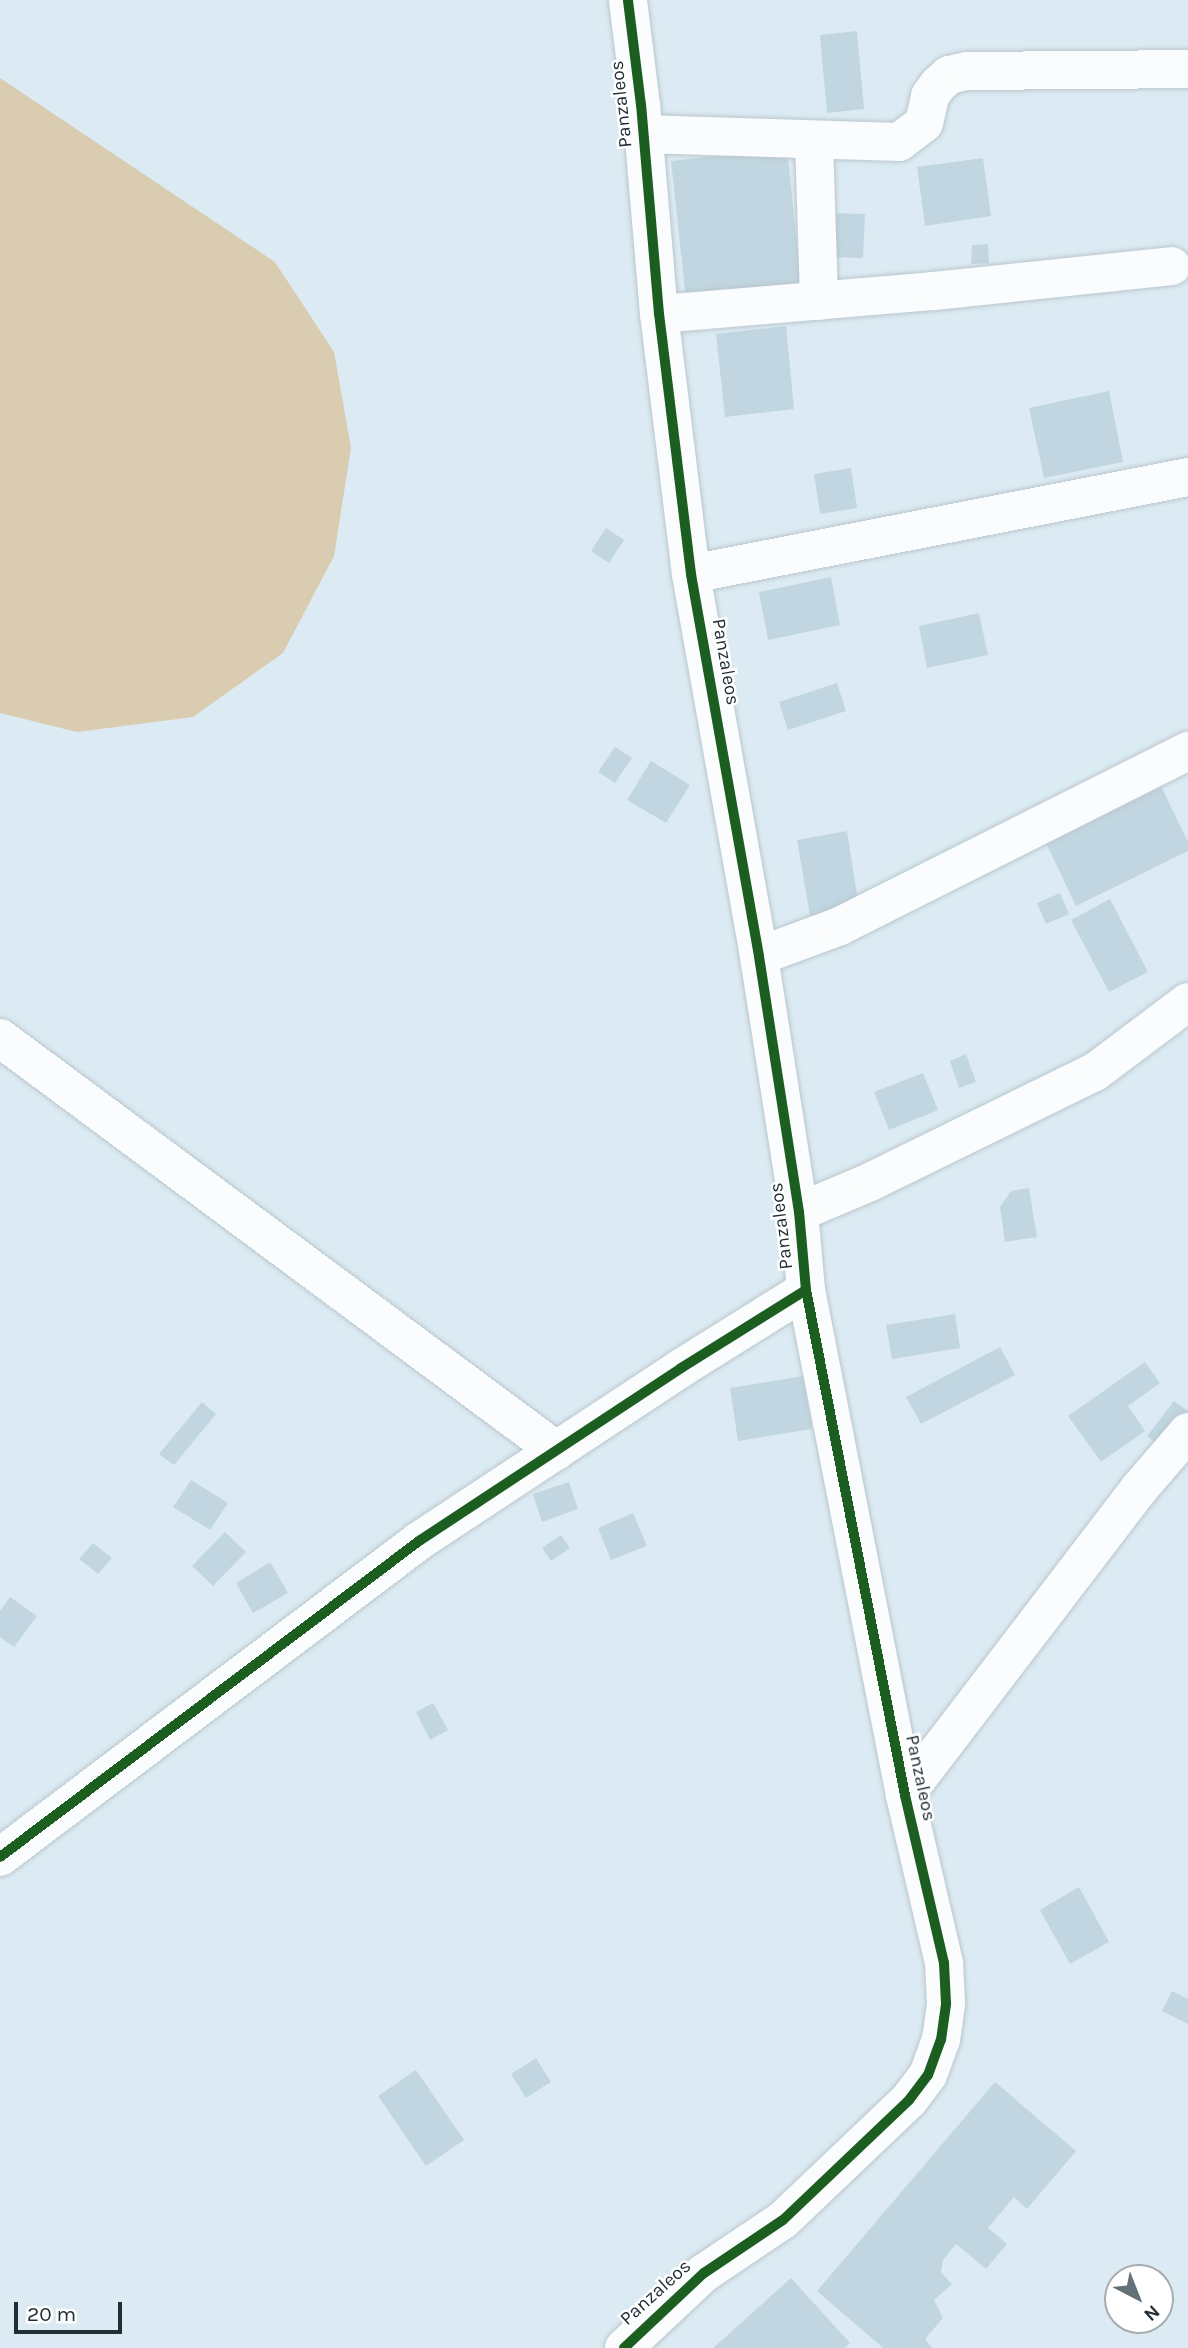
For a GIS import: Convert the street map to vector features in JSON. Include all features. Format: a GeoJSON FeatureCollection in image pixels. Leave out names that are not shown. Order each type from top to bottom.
{"type":"FeatureCollection","features":[{"type":"Feature","properties":{"kind":"street","name":"Panzaleos"},"geometry":{"type":"LineString","coordinates":[[624,2348],[704,2273],[783,2220],[909,2100],[928,2075],[941,2040],[946,2003],[944,1963],[905,1795],[806,1290],[799,1212],[759,956],[691,573],[659,314],[628,0]]}},
{"type":"Feature","properties":{"kind":"street"},"geometry":{"type":"LineString","coordinates":[[643,134],[899,142],[924,123],[930,96],[949,75],[967,71],[1188,69]]}},
{"type":"Feature","properties":{"kind":"street"},"geometry":{"type":"LineString","coordinates":[[814,140],[818,301]]}},
{"type":"Feature","properties":{"kind":"street"},"geometry":{"type":"LineString","coordinates":[[659,314],[1172,266]]}},
{"type":"Feature","properties":{"kind":"street"},"geometry":{"type":"LineString","coordinates":[[691,573],[1188,477]]}},
{"type":"Feature","properties":{"kind":"street"},"geometry":{"type":"LineString","coordinates":[[759,956],[839,926],[1188,751]]}},
{"type":"Feature","properties":{"kind":"street"},"geometry":{"type":"LineString","coordinates":[[799,1212],[870,1182],[1095,1072],[1188,1002]]}},
{"type":"Feature","properties":{"kind":"street"},"geometry":{"type":"LineString","coordinates":[[0,1038],[557,1451]]}},
{"type":"Feature","properties":{"kind":"street"},"geometry":{"type":"LineString","coordinates":[[0,1857],[419,1541],[806,1290]]}},
{"type":"Feature","properties":{"kind":"street"},"geometry":{"type":"LineString","coordinates":[[905,1795],[1139,1489],[1188,1432]]}},
{"type":"Feature","properties":{"kind":"shaded area"},"geometry":{"type":"Polygon","coordinates":[[[0,78],[275,262],[334,352],[351,448],[334,556],[283,653],[193,717],[77,732],[0,713],[0,78]]]}},
{"type":"Feature","properties":{"kind":"building"},"geometry":{"type":"Polygon","coordinates":[[[857,31],[864,109],[827,113],[820,35],[857,31]]]}},
{"type":"Feature","properties":{"kind":"building"},"geometry":{"type":"Polygon","coordinates":[[[787,148],[801,286],[686,299],[671,161],[787,148]]]}},
{"type":"Feature","properties":{"kind":"building"},"geometry":{"type":"Polygon","coordinates":[[[983,158],[991,216],[925,226],[917,167],[983,158]]]}},
{"type":"Feature","properties":{"kind":"building"},"geometry":{"type":"Polygon","coordinates":[[[830,213],[865,214],[863,258],[827,257],[830,213]]]}},
{"type":"Feature","properties":{"kind":"building"},"geometry":{"type":"Polygon","coordinates":[[[988,244],[989,263],[971,264],[972,245],[988,244]]]}},
{"type":"Feature","properties":{"kind":"building"},"geometry":{"type":"Polygon","coordinates":[[[786,326],[794,409],[725,417],[716,334],[786,326]]]}},
{"type":"Feature","properties":{"kind":"building"},"geometry":{"type":"Polygon","coordinates":[[[1109,391],[1123,462],[1044,478],[1029,408],[1109,391]]]}},
{"type":"Feature","properties":{"kind":"building"},"geometry":{"type":"Polygon","coordinates":[[[851,468],[857,508],[820,514],[814,474],[851,468]]]}},
{"type":"Feature","properties":{"kind":"building"},"geometry":{"type":"Polygon","coordinates":[[[606,528],[624,540],[609,563],[591,551],[606,528]]]}},
{"type":"Feature","properties":{"kind":"building"},"geometry":{"type":"Polygon","coordinates":[[[831,577],[840,625],[768,640],[759,592],[831,577]]]}},
{"type":"Feature","properties":{"kind":"building"},"geometry":{"type":"Polygon","coordinates":[[[979,613],[988,655],[927,668],[919,626],[979,613]]]}},
{"type":"Feature","properties":{"kind":"building"},"geometry":{"type":"Polygon","coordinates":[[[837,683],[846,711],[788,730],[779,702],[837,683]]]}},
{"type":"Feature","properties":{"kind":"building"},"geometry":{"type":"Polygon","coordinates":[[[615,747],[632,758],[615,783],[598,772],[615,747]]]}},
{"type":"Feature","properties":{"kind":"building"},"geometry":{"type":"Polygon","coordinates":[[[651,761],[690,785],[666,823],[627,800],[651,761]]]}},
{"type":"Feature","properties":{"kind":"building"},"geometry":{"type":"Polygon","coordinates":[[[1161,786],[1188,842],[1188,851],[1076,906],[1046,843],[1161,786]]]}},
{"type":"Feature","properties":{"kind":"building"},"geometry":{"type":"Polygon","coordinates":[[[847,831],[859,907],[810,916],[797,840],[847,831]]]}},
{"type":"Feature","properties":{"kind":"building"},"geometry":{"type":"Polygon","coordinates":[[[1060,893],[1069,914],[1046,924],[1037,903],[1060,893]]]}},
{"type":"Feature","properties":{"kind":"building"},"geometry":{"type":"Polygon","coordinates":[[[1110,899],[1148,972],[1109,992],[1071,920],[1110,899]]]}},
{"type":"Feature","properties":{"kind":"building"},"geometry":{"type":"Polygon","coordinates":[[[966,1054],[976,1082],[959,1088],[950,1061],[966,1054]]]}},
{"type":"Feature","properties":{"kind":"building"},"geometry":{"type":"Polygon","coordinates":[[[923,1073],[938,1110],[889,1130],[874,1092],[923,1073]]]}},
{"type":"Feature","properties":{"kind":"building"},"geometry":{"type":"Polygon","coordinates":[[[1029,1188],[1037,1237],[1005,1242],[1000,1207],[1011,1191],[1029,1188]]]}},
{"type":"Feature","properties":{"kind":"building"},"geometry":{"type":"Polygon","coordinates":[[[955,1314],[960,1348],[892,1359],[886,1325],[955,1314]]]}},
{"type":"Feature","properties":{"kind":"building"},"geometry":{"type":"Polygon","coordinates":[[[1000,1347],[1015,1375],[921,1424],[906,1397],[1000,1347]]]}},
{"type":"Feature","properties":{"kind":"building"},"geometry":{"type":"Polygon","coordinates":[[[1145,1362],[1160,1383],[1128,1406],[1145,1431],[1101,1462],[1068,1416],[1145,1362]]]}},
{"type":"Feature","properties":{"kind":"building"},"geometry":{"type":"Polygon","coordinates":[[[803,1376],[812,1429],[738,1441],[730,1388],[803,1376]]]}},
{"type":"Feature","properties":{"kind":"building"},"geometry":{"type":"Polygon","coordinates":[[[1174,1401],[1188,1411],[1188,1422],[1166,1451],[1147,1436],[1174,1401]]]}},
{"type":"Feature","properties":{"kind":"building"},"geometry":{"type":"Polygon","coordinates":[[[202,1402],[216,1414],[174,1465],[159,1454],[202,1402]]]}},
{"type":"Feature","properties":{"kind":"building"},"geometry":{"type":"Polygon","coordinates":[[[191,1480],[228,1503],[210,1530],[173,1507],[191,1480]]]}},
{"type":"Feature","properties":{"kind":"building"},"geometry":{"type":"Polygon","coordinates":[[[569,1482],[578,1509],[542,1522],[533,1494],[569,1482]]]}},
{"type":"Feature","properties":{"kind":"building"},"geometry":{"type":"Polygon","coordinates":[[[633,1513],[647,1546],[611,1560],[598,1528],[633,1513]]]}},
{"type":"Feature","properties":{"kind":"building"},"geometry":{"type":"Polygon","coordinates":[[[225,1532],[246,1552],[213,1586],[192,1566],[225,1532]]]}},
{"type":"Feature","properties":{"kind":"building"},"geometry":{"type":"Polygon","coordinates":[[[561,1535],[570,1548],[551,1561],[542,1548],[561,1535]]]}},
{"type":"Feature","properties":{"kind":"building"},"geometry":{"type":"Polygon","coordinates":[[[93,1543],[112,1558],[98,1574],[79,1559],[93,1543]]]}},
{"type":"Feature","properties":{"kind":"building"},"geometry":{"type":"Polygon","coordinates":[[[270,1562],[288,1593],[253,1613],[236,1583],[270,1562]]]}},
{"type":"Feature","properties":{"kind":"building"},"geometry":{"type":"Polygon","coordinates":[[[10,1597],[37,1616],[14,1647],[0,1637],[0,1611],[10,1597]]]}},
{"type":"Feature","properties":{"kind":"building"},"geometry":{"type":"Polygon","coordinates":[[[433,1703],[448,1730],[430,1740],[416,1712],[433,1703]]]}},
{"type":"Feature","properties":{"kind":"building"},"geometry":{"type":"Polygon","coordinates":[[[1079,1887],[1109,1942],[1070,1964],[1040,1910],[1079,1887]]]}},
{"type":"Feature","properties":{"kind":"building"},"geometry":{"type":"Polygon","coordinates":[[[1172,1991],[1188,1999],[1188,2024],[1162,2011],[1172,1991]]]}},
{"type":"Feature","properties":{"kind":"building"},"geometry":{"type":"Polygon","coordinates":[[[536,2058],[551,2082],[526,2098],[511,2074],[536,2058]]]}},
{"type":"Feature","properties":{"kind":"building"},"geometry":{"type":"Polygon","coordinates":[[[416,2070],[464,2140],[426,2166],[378,2096],[416,2070]]]}},
{"type":"Feature","properties":{"kind":"building"},"geometry":{"type":"Polygon","coordinates":[[[995,2082],[1076,2151],[1027,2209],[1014,2197],[988,2228],[1007,2244],[986,2269],[956,2244],[943,2260],[941,2272],[952,2284],[934,2300],[943,2318],[925,2339],[932,2348],[883,2348],[817,2291],[995,2082]]]}},
{"type":"Feature","properties":{"kind":"building"},"geometry":{"type":"Polygon","coordinates":[[[791,2278],[850,2343],[845,2348],[713,2348],[791,2278]]]}},
{"type":"Feature","properties":{"kind":"cycle path"},"geometry":{"type":"LineString","coordinates":[[624,2348],[704,2273],[783,2220],[909,2100],[928,2075],[941,2040],[946,2003],[944,1963],[905,1795],[806,1290],[799,1212],[759,956],[691,574],[659,314],[641,105],[628,0]]}},
{"type":"Feature","properties":{"kind":"cycle path"},"geometry":{"type":"LineString","coordinates":[[0,1857],[419,1541],[681,1368],[806,1290]]}}]}
